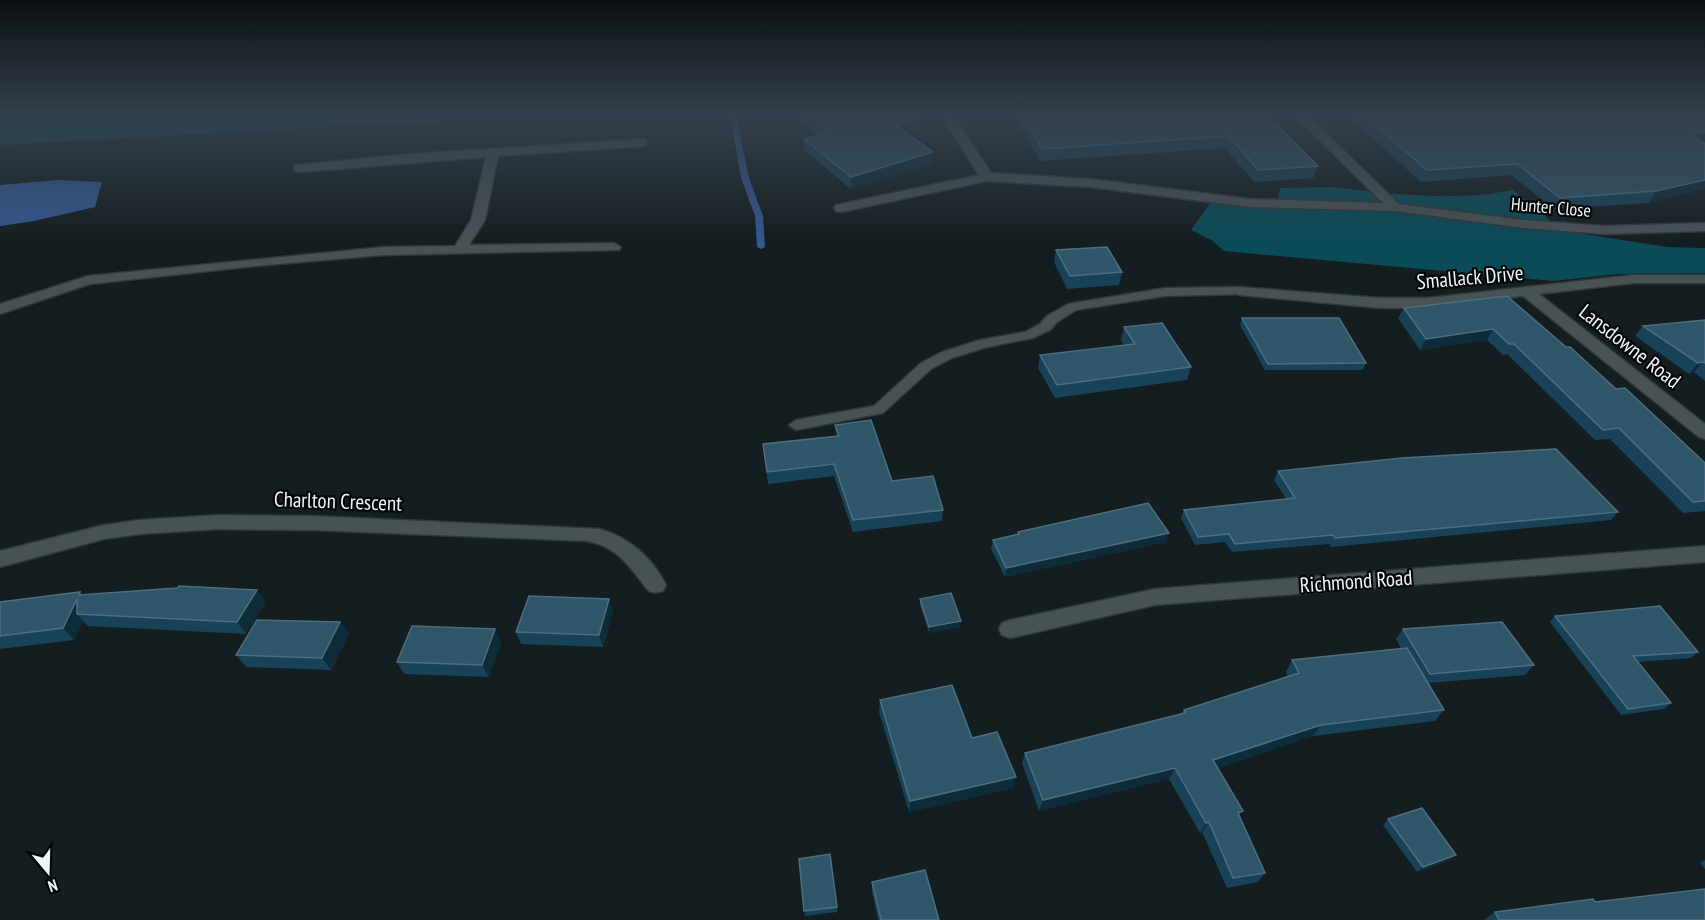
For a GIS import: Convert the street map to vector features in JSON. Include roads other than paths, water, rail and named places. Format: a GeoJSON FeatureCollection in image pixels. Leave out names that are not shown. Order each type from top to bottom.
{"type":"FeatureCollection","features":[{"type":"Feature","properties":{"kind":"street"},"geometry":{"type":"LineString","coordinates":[[300,168],[430,158]]}},
{"type":"Feature","properties":{"kind":"street"},"geometry":{"type":"LineString","coordinates":[[459,250],[478,220],[492,158]]}},
{"type":"Feature","properties":{"kind":"street"},"geometry":{"type":"LineString","coordinates":[[975,158],[987,177]]}},
{"type":"Feature","properties":{"kind":"street"},"geometry":{"type":"LineString","coordinates":[[1344,158],[1395,207]]}},
{"type":"Feature","properties":{"kind":"street","name":"Hunter Close"},"geometry":{"type":"LineString","coordinates":[[841,208],[987,177],[1090,183],[1250,203],[1395,207],[1524,224],[1604,230],[1705,227]]}},
{"type":"Feature","properties":{"kind":"street"},"geometry":{"type":"LineString","coordinates":[[0,309],[88,280],[384,251],[614,247]]}},
{"type":"Feature","properties":{"kind":"street","name":"Smallack Drive"},"geometry":{"type":"LineString","coordinates":[[1239,291],[1380,303],[1428,303],[1634,279],[1705,279]]}},
{"type":"Feature","properties":{"kind":"street","name":"Lansdowne Road"},"geometry":{"type":"LineString","coordinates":[[1528,293],[1705,433]]}},
{"type":"Feature","properties":{"kind":"street","name":"Charlton Crescent"},"geometry":{"type":"LineString","coordinates":[[0,559],[104,532],[140,527],[219,522],[575,533],[603,535],[628,548],[656,585]]}},
{"type":"Feature","properties":{"kind":"street","name":"Richmond Road"},"geometry":{"type":"LineString","coordinates":[[1010,629],[1155,597],[1705,555]]}},
{"type":"Feature","properties":{"kind":"lane"},"geometry":{"type":"LineString","coordinates":[[796,425],[878,410],[926,366],[947,355],[985,343],[1028,335],[1045,327],[1052,319],[1072,307],[1166,292],[1239,291]]}},
{"type":"Feature","properties":{"kind":"water"},"geometry":{"type":"Polygon","coordinates":[[[58,180],[102,182],[95,207],[0,226],[0,185],[58,180]]]}},
{"type":"Feature","properties":{"kind":"waterway"},"geometry":{"type":"LineString","coordinates":[[741,158],[745,178],[759,216],[761,247]]}}]}
